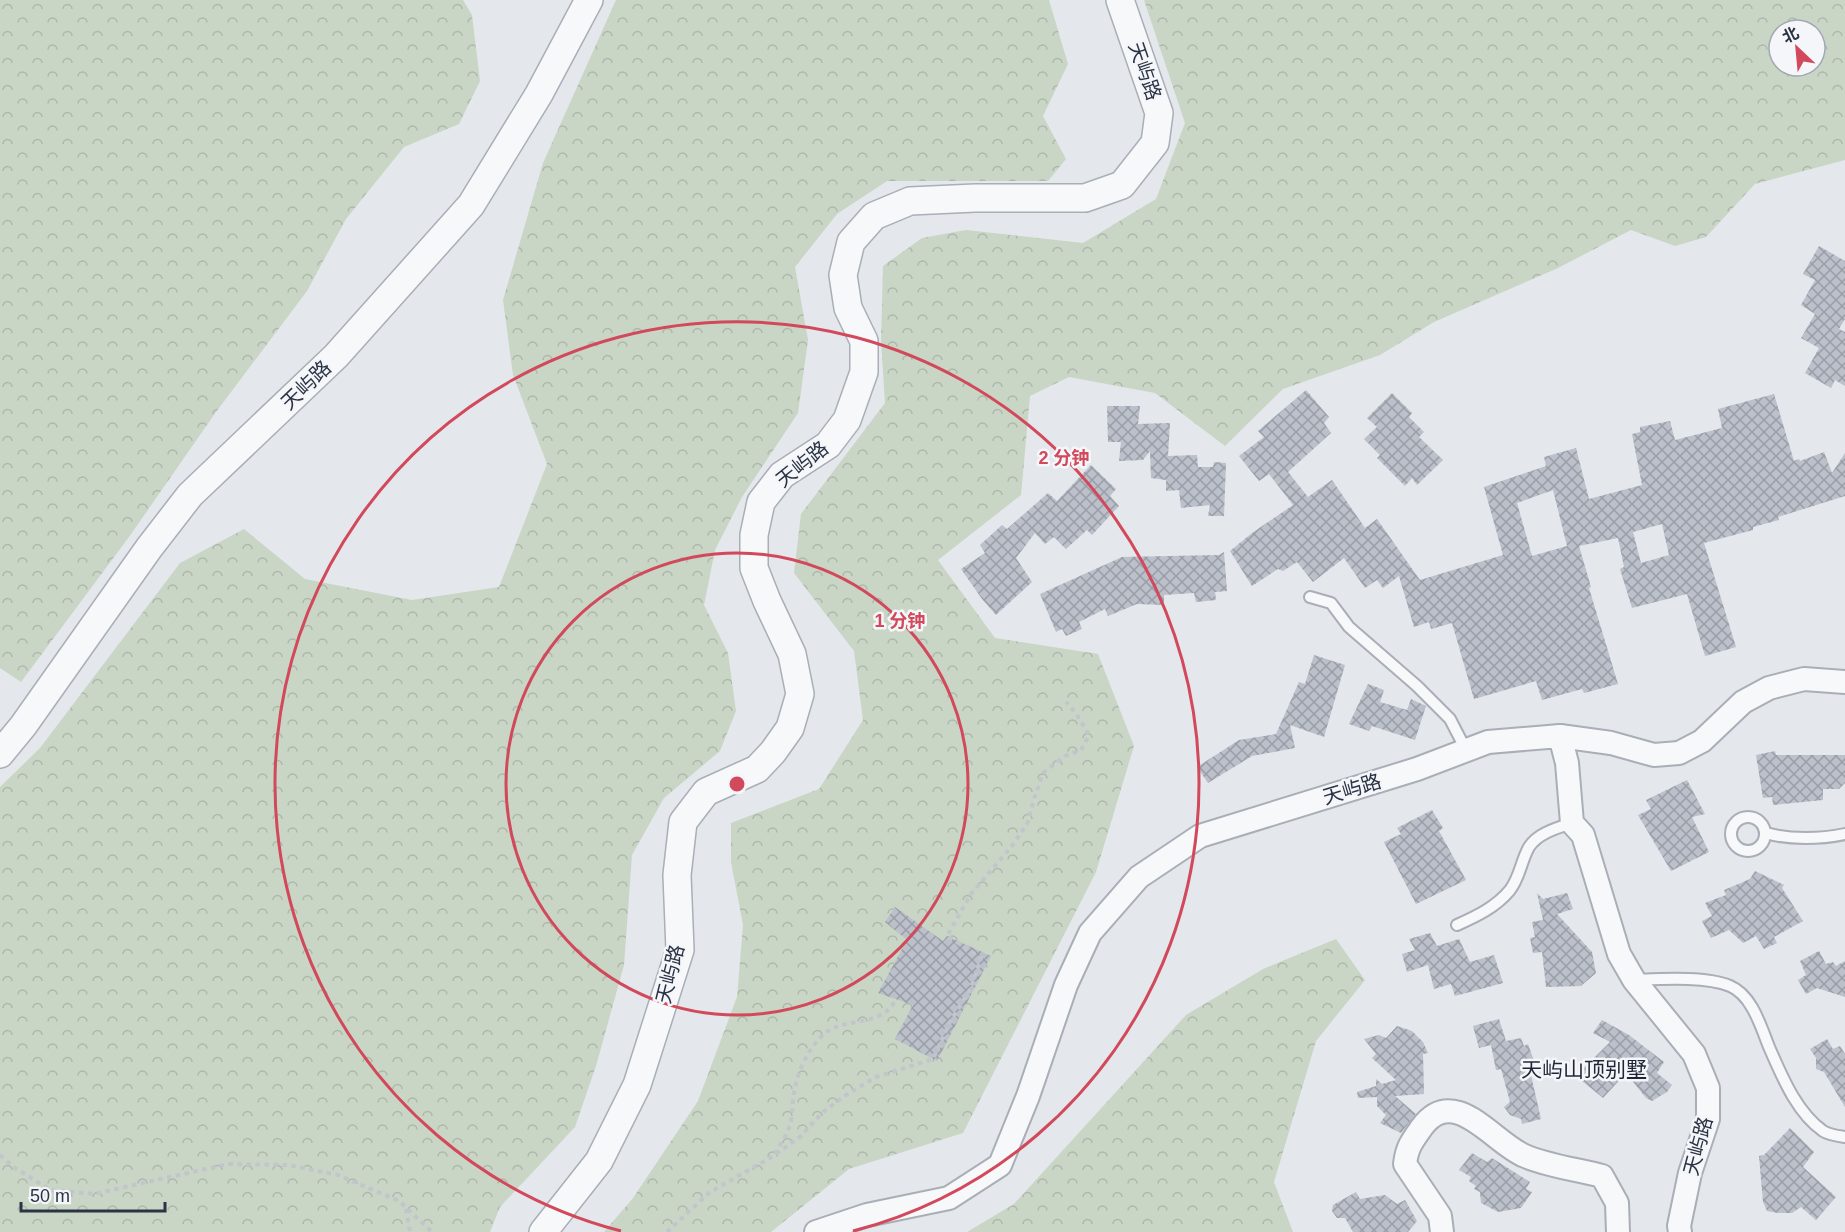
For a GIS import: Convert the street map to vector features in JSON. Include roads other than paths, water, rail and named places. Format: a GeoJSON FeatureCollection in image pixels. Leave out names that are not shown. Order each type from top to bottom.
{"type":"FeatureCollection","features":[{"type":"Feature","properties":{"kind":"street","name":"天屿路"},"geometry":{"type":"LineString","coordinates":[[0,754],[23,726],[149,548],[190,495],[336,356],[471,205],[539,94],[589,0]]}},
{"type":"Feature","properties":{"kind":"street","name":"天屿路"},"geometry":{"type":"LineString","coordinates":[[543,1232],[599,1161],[637,1085],[680,950],[677,875],[683,822],[706,792],[757,769],[773,752],[790,728],[800,694],[792,654],[766,601],[754,568],[754,535],[762,502],[782,476],[828,445],[847,420],[864,372],[864,340],[848,308],[843,275],[851,242],[874,216],[910,201],[975,198],[1085,198],[1122,185],[1155,143],[1159,113],[1120,0]]}},
{"type":"Feature","properties":{"kind":"street"},"geometry":{"type":"LineString","coordinates":[[1560,736],[1611,743],[1654,755],[1679,753],[1702,741],[1743,702],[1769,688],[1804,679],[1845,682]]}},
{"type":"Feature","properties":{"kind":"street","name":"天屿路"},"geometry":{"type":"LineString","coordinates":[[816,1232],[867,1215],[949,1198],[1000,1165],[1028,1096],[1066,985],[1090,933],[1139,877],[1200,836],[1416,769],[1488,742],[1560,736],[1567,763],[1572,823],[1583,835],[1619,954],[1634,980],[1694,1054],[1708,1088],[1708,1119],[1690,1173],[1679,1226],[1680,1232]]}},
{"type":"Feature","properties":{"kind":"street"},"geometry":{"type":"LineString","coordinates":[[1442,1232],[1440,1216],[1405,1164],[1407,1149],[1426,1122],[1445,1111],[1464,1114],[1524,1156],[1602,1176],[1617,1203],[1618,1232]]}},
{"type":"Feature","properties":{"kind":"lane"},"geometry":{"type":"LineString","coordinates":[[1310,597],[1331,603],[1349,627],[1417,686],[1450,719],[1466,750]]}},
{"type":"Feature","properties":{"kind":"lane"},"geometry":{"type":"LineString","coordinates":[[1456,925],[1492,908],[1511,889],[1521,871],[1529,847],[1545,832],[1572,823]]}},
{"type":"Feature","properties":{"kind":"lane"},"geometry":{"type":"LineString","coordinates":[[1766,833],[1776,836],[1810,837],[1845,834]]}},
{"type":"Feature","properties":{"kind":"lane"},"geometry":{"type":"LineString","coordinates":[[1634,980],[1718,981],[1733,987],[1753,1008],[1784,1079],[1802,1111],[1824,1132],[1845,1137]]}},
{"type":"Feature","properties":{"kind":"district","name":"天屿山顶别墅"},"geometry":{"type":"Point","coordinates":[1584,1070]}}]}
